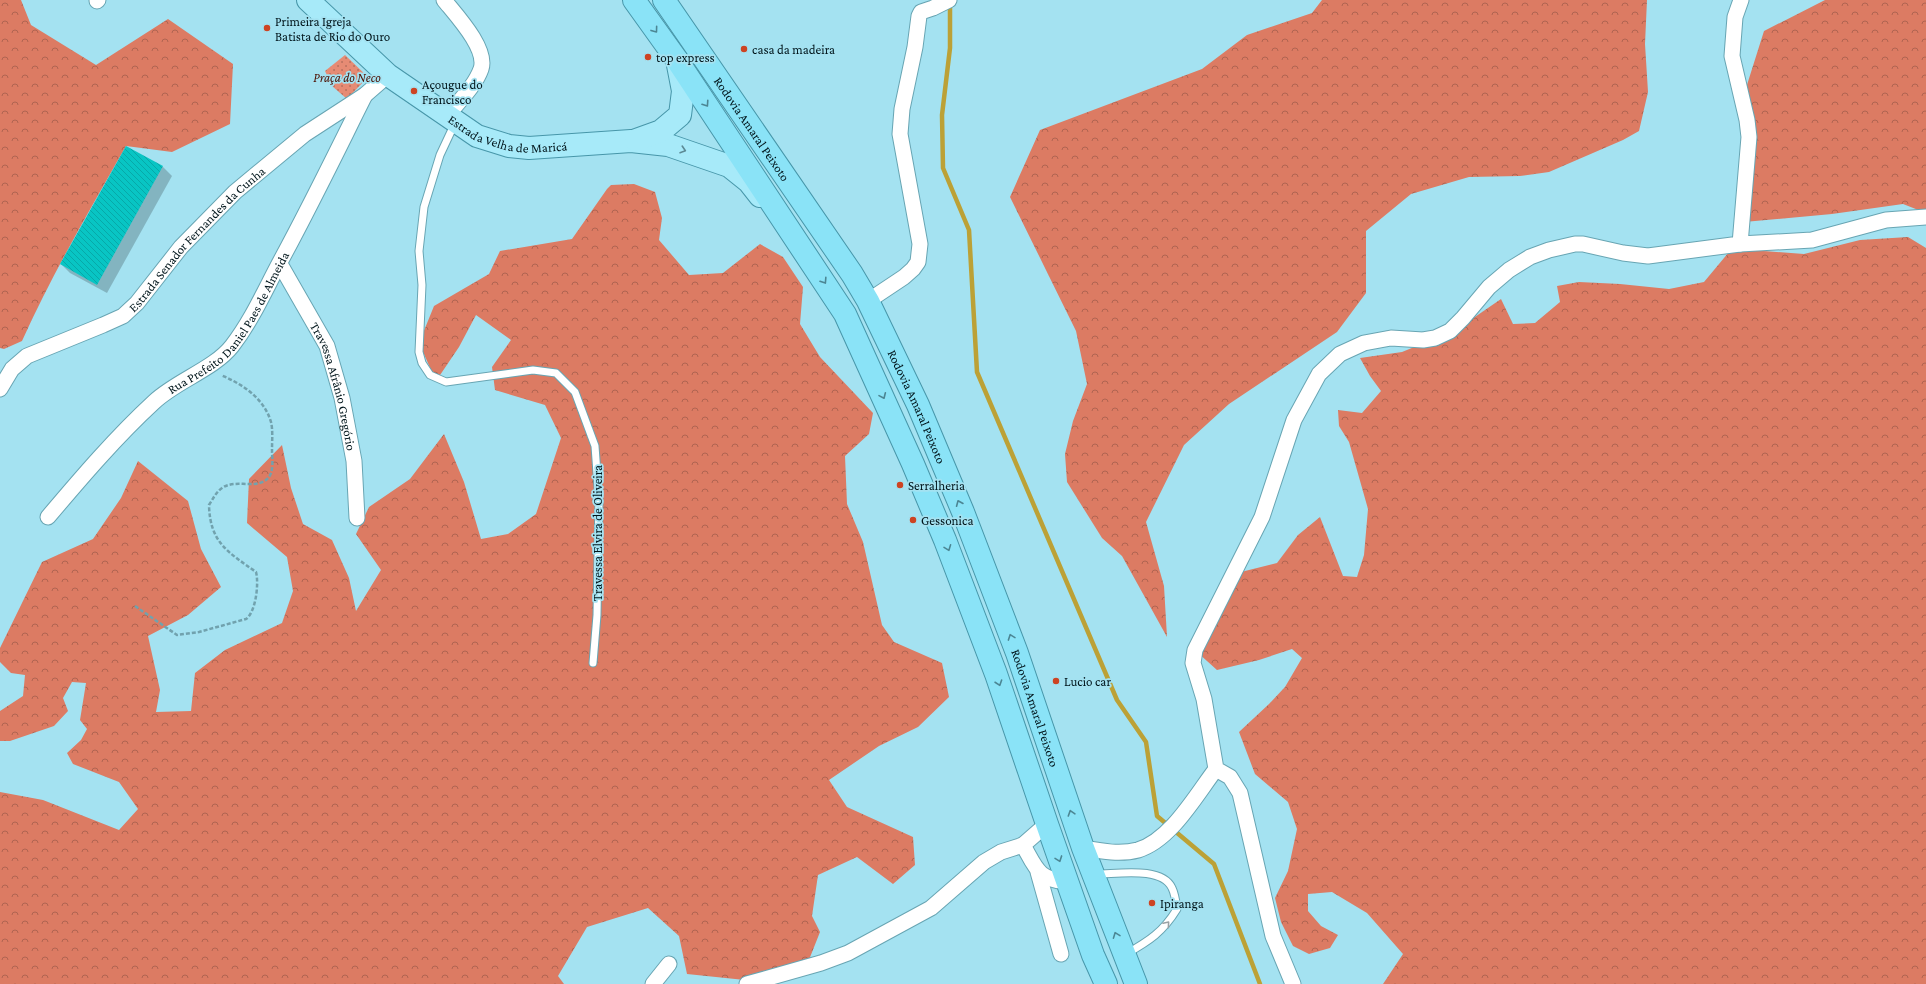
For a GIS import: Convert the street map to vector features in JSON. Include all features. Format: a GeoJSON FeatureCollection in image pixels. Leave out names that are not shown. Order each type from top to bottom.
{"type":"FeatureCollection","features":[{"type":"Feature","properties":{"kind":"highway","name":"Rodovia Amaral Peixoto"},"geometry":{"type":"LineString","coordinates":[[634,0],[677,60],[803,248],[845,314],[916,471],[945,540],[996,674],[1093,955],[1106,984]]}},
{"type":"Feature","properties":{"kind":"highway","name":"Rodovia Amaral Peixoto"},"geometry":{"type":"LineString","coordinates":[[664,0],[831,244],[868,301],[918,405],[963,512],[1017,653],[1092,874],[1136,984]]}},
{"type":"Feature","properties":{"kind":"main road","name":"Estrada Velha de Maricá"},"geometry":{"type":"LineString","coordinates":[[308,0],[388,75],[477,136],[509,146],[529,148],[631,141],[668,145],[729,166],[749,182],[803,248]]}},
{"type":"Feature","properties":{"kind":"main road","name":"Estrada Velha de Maricá"},"geometry":{"type":"LineString","coordinates":[[631,141],[661,131],[680,115],[683,91],[677,60]]}},
{"type":"Feature","properties":{"kind":"street"},"geometry":{"type":"LineString","coordinates":[[444,0],[479,47],[482,67],[451,119]]}},
{"type":"Feature","properties":{"kind":"street"},"geometry":{"type":"LineString","coordinates":[[868,301],[904,277],[918,262],[920,244],[900,134],[902,109],[915,47],[919,16],[921,12],[950,0]]}},
{"type":"Feature","properties":{"kind":"street"},"geometry":{"type":"LineString","coordinates":[[1740,244],[1749,137],[1747,120],[1732,56],[1735,17],[1741,0]]}},
{"type":"Feature","properties":{"kind":"street","name":"Estrada Senador Fernandes da Cunha"},"geometry":{"type":"LineString","coordinates":[[0,389],[12,370],[27,356],[122,316],[137,303],[181,246],[235,192],[304,134],[365,95],[388,75]]}},
{"type":"Feature","properties":{"kind":"street","name":"Rua Prefeito Daniel Paes de Almeida"},"geometry":{"type":"LineString","coordinates":[[48,517],[88,469],[154,401],[174,386],[205,369],[231,347],[249,322],[280,264],[365,95]]}},
{"type":"Feature","properties":{"kind":"street"},"geometry":{"type":"LineString","coordinates":[[1083,848],[1111,852],[1137,850],[1153,842],[1161,837],[1180,818],[1216,769],[1204,700],[1193,663],[1196,650],[1262,517],[1294,420],[1319,374],[1340,354],[1364,343],[1391,338],[1423,340],[1435,338],[1450,331],[1489,287],[1509,270],[1530,257],[1549,250],[1575,244],[1583,244],[1623,253],[1648,256],[1740,244],[1812,240],[1886,220],[1926,217]]}},
{"type":"Feature","properties":{"kind":"street","name":"Travessa Afrânio Gregório"},"geometry":{"type":"LineString","coordinates":[[280,264],[327,346],[342,398],[354,461],[357,518]]}},
{"type":"Feature","properties":{"kind":"street"},"geometry":{"type":"LineString","coordinates":[[1216,769],[1230,777],[1240,793],[1273,936],[1293,984]]}},
{"type":"Feature","properties":{"kind":"street"},"geometry":{"type":"LineString","coordinates":[[747,984],[821,963],[848,953],[931,908],[984,862],[1001,852],[1023,845],[1047,824]]}},
{"type":"Feature","properties":{"kind":"street"},"geometry":{"type":"LineString","coordinates":[[1023,845],[1038,872],[1061,954]]}},
{"type":"Feature","properties":{"kind":"street"},"geometry":{"type":"LineString","coordinates":[[1038,872],[1052,881],[1067,882]]}},
{"type":"Feature","properties":{"kind":"street"},"geometry":{"type":"LineString","coordinates":[[653,984],[669,964]]}},
{"type":"Feature","properties":{"kind":"lane","name":"Travessa Elvira de Oliveira"},"geometry":{"type":"LineString","coordinates":[[451,119],[424,207],[419,251],[422,285],[419,352],[422,364],[430,375],[446,382],[533,370],[556,373],[575,392],[596,446],[599,502],[597,615],[593,663]]}},
{"type":"Feature","properties":{"kind":"lane"},"geometry":{"type":"LineString","coordinates":[[1092,874],[1151,873],[1165,879],[1172,888],[1177,909],[1169,923],[1155,937],[1124,955]]}},
{"type":"Feature","properties":{"kind":"path"},"geometry":{"type":"LineString","coordinates":[[135,606],[177,635],[199,632],[246,619],[251,613],[258,585],[256,572],[226,550],[214,534],[209,521],[209,505],[223,487],[234,484],[256,484],[269,477],[272,468],[271,424],[267,412],[256,397],[235,381],[205,369]]}},
{"type":"Feature","properties":{"kind":"green space"},"geometry":{"type":"Polygon","coordinates":[[[0,0],[21,0],[31,25],[96,65],[168,19],[233,64],[230,124],[172,152],[126,146],[85,218],[22,341],[4,349],[0,348],[0,0]]]}},
{"type":"Feature","properties":{"kind":"green space"},"geometry":{"type":"Polygon","coordinates":[[[1322,0],[1647,0],[1645,44],[1648,92],[1639,131],[1623,140],[1549,172],[1520,176],[1469,177],[1411,194],[1366,231],[1366,293],[1337,332],[1229,404],[1184,445],[1146,522],[1164,586],[1167,637],[1122,556],[1102,538],[1067,482],[1065,454],[1073,421],[1087,384],[1076,331],[1010,197],[1040,130],[1202,69],[1247,35],[1312,13],[1322,0]]]}},
{"type":"Feature","properties":{"kind":"green space"},"geometry":{"type":"Polygon","coordinates":[[[1825,0],[1926,0],[1926,213],[1903,204],[1832,214],[1744,222],[1746,88],[1764,31],[1825,0]]]}},
{"type":"Feature","properties":{"kind":"green space","name":"Praça do Neco"},"geometry":{"type":"Polygon","coordinates":[[[345,55],[368,77],[347,99],[332,86],[325,71],[345,55]]]}},
{"type":"Feature","properties":{"kind":"green space"},"geometry":{"type":"Polygon","coordinates":[[[634,184],[655,192],[662,218],[659,240],[689,275],[723,273],[760,244],[783,257],[803,287],[800,324],[820,357],[873,413],[869,434],[845,456],[847,504],[863,542],[882,625],[894,642],[942,663],[949,697],[918,727],[879,746],[829,780],[847,807],[913,837],[915,865],[893,884],[857,857],[818,875],[812,916],[820,932],[803,975],[775,983],[687,974],[679,936],[648,908],[587,927],[558,976],[564,984],[0,984],[0,792],[43,800],[119,830],[138,809],[119,782],[73,764],[67,753],[81,740],[87,729],[80,720],[86,683],[72,682],[63,698],[68,711],[54,726],[10,741],[0,741],[0,711],[23,696],[25,675],[11,673],[0,662],[0,648],[42,562],[93,539],[121,498],[138,461],[188,501],[201,549],[221,587],[188,615],[148,636],[160,690],[156,712],[191,711],[195,673],[225,650],[282,623],[293,591],[287,557],[247,523],[249,479],[282,445],[291,488],[303,524],[332,540],[349,578],[356,611],[381,570],[356,534],[369,507],[410,479],[444,434],[464,482],[481,539],[508,534],[536,514],[561,438],[545,405],[495,390],[492,367],[511,340],[476,315],[459,347],[436,381],[419,343],[434,306],[489,274],[500,251],[572,239],[611,185],[634,184]]]}},
{"type":"Feature","properties":{"kind":"green space"},"geometry":{"type":"Polygon","coordinates":[[[1908,237],[1926,248],[1926,984],[1383,984],[1403,954],[1367,913],[1332,892],[1308,894],[1308,911],[1321,926],[1338,935],[1330,948],[1309,954],[1293,946],[1281,922],[1275,898],[1288,871],[1297,829],[1288,802],[1255,774],[1239,732],[1285,687],[1302,658],[1292,649],[1259,660],[1217,670],[1197,652],[1219,619],[1241,572],[1277,563],[1298,535],[1320,517],[1343,576],[1357,577],[1364,555],[1368,509],[1349,442],[1339,426],[1338,410],[1362,413],[1381,391],[1370,376],[1360,358],[1402,352],[1456,330],[1501,299],[1513,324],[1535,323],[1560,302],[1557,286],[1579,282],[1669,289],[1704,282],[1729,252],[1750,250],[1804,254],[1860,240],[1908,237]]]}},
{"type":"Feature","properties":{"kind":"building"},"geometry":{"type":"Polygon","coordinates":[[[126,146],[163,166],[97,285],[60,264],[126,146]]]}},
{"type":"Feature","properties":{"kind":"waterway"},"geometry":{"type":"LineString","coordinates":[[950,3],[950,48],[942,115],[943,168],[969,230],[977,372],[1117,700],[1146,742],[1157,816],[1214,864],[1260,984]]}},
{"type":"Feature","properties":{"kind":"place","name":"Primeira Igreja Batista de Rio do Ouro"},"geometry":{"type":"Point","coordinates":[267,28]}},
{"type":"Feature","properties":{"kind":"place","name":"casa da madeira"},"geometry":{"type":"Point","coordinates":[744,49]}},
{"type":"Feature","properties":{"kind":"place","name":"top express"},"geometry":{"type":"Point","coordinates":[648,57]}},
{"type":"Feature","properties":{"kind":"place","name":"Açougue do Francisco"},"geometry":{"type":"Point","coordinates":[414,91]}},
{"type":"Feature","properties":{"kind":"place","name":"Serralheria"},"geometry":{"type":"Point","coordinates":[900,485]}},
{"type":"Feature","properties":{"kind":"place","name":"Gessonica"},"geometry":{"type":"Point","coordinates":[913,520]}},
{"type":"Feature","properties":{"kind":"place","name":"Lucio car"},"geometry":{"type":"Point","coordinates":[1056,681]}},
{"type":"Feature","properties":{"kind":"place","name":"Ipiranga"},"geometry":{"type":"Point","coordinates":[1152,903]}}]}
